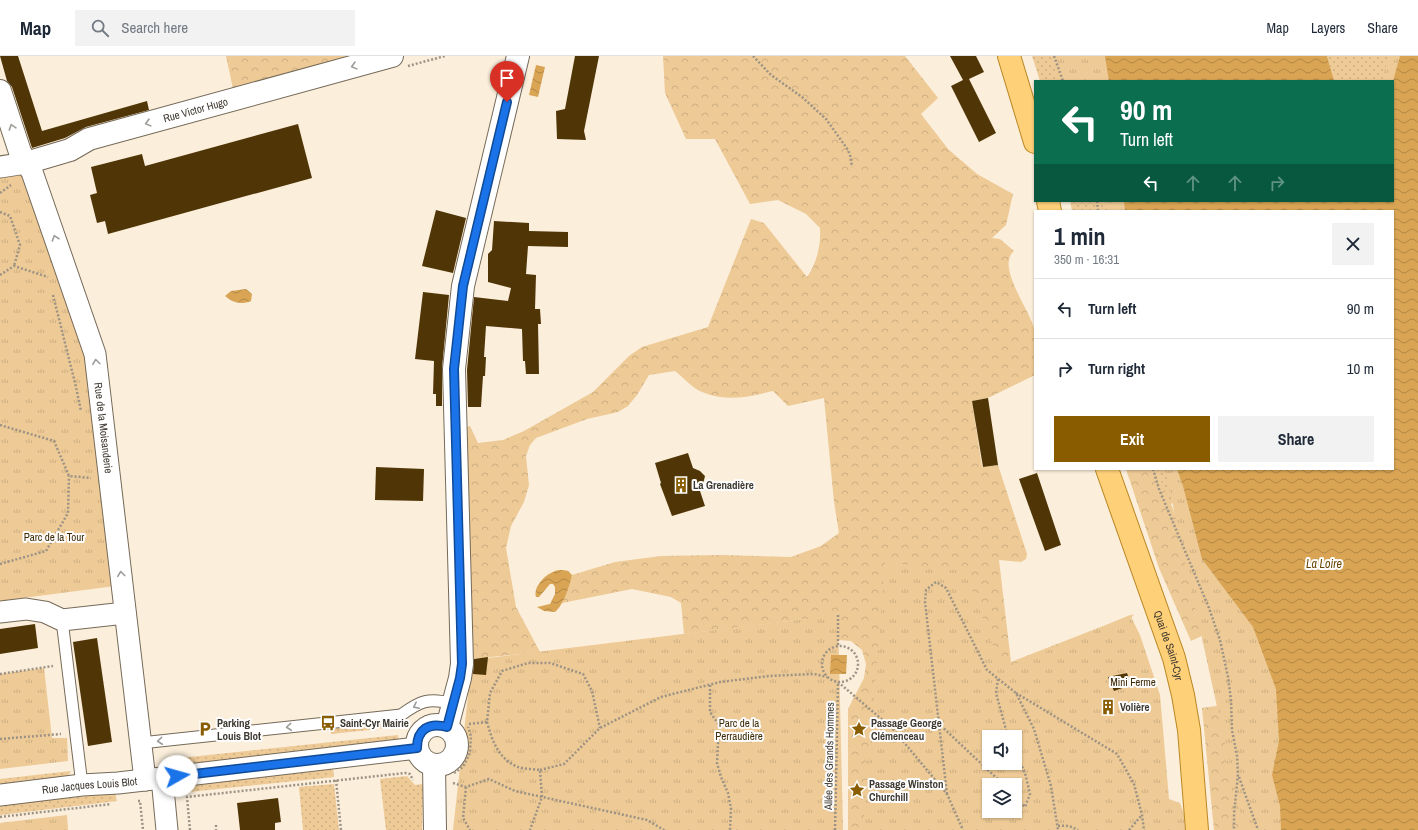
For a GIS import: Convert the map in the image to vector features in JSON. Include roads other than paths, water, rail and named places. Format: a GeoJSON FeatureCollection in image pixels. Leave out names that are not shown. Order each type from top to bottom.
{"type":"FeatureCollection","features":[{"type":"Feature","properties":{"kind":"main road"},"geometry":{"type":"LineString","coordinates":[[1009,56],[1034,139]]}},
{"type":"Feature","properties":{"kind":"main road","name":"Quai de Saint-Cyr"},"geometry":{"type":"LineString","coordinates":[[1107,470],[1174,658],[1183,695],[1189,730],[1197,830]]}},
{"type":"Feature","properties":{"kind":"street","name":"Rue Victor Hugo"},"geometry":{"type":"LineString","coordinates":[[0,167],[26,163],[70,150],[89,139],[392,56]]}},
{"type":"Feature","properties":{"kind":"street"},"geometry":{"type":"LineString","coordinates":[[447,727],[460,678],[462,664],[454,369],[463,286],[518,56]]}},
{"type":"Feature","properties":{"kind":"street","name":"Rue de la Moisanderie"},"geometry":{"type":"LineString","coordinates":[[0,91],[20,152],[32,172],[95,354],[141,743],[167,830]]}},
{"type":"Feature","properties":{"kind":"street"},"geometry":{"type":"LineString","coordinates":[[0,612],[26,609],[45,612],[62,620],[125,613]]}},
{"type":"Feature","properties":{"kind":"street"},"geometry":{"type":"LineString","coordinates":[[438,724],[447,727],[454,734],[457,740],[455,753],[447,762],[434,765],[423,760],[417,748],[417,741],[420,734],[424,729],[431,725],[438,724]]}},
{"type":"Feature","properties":{"kind":"street","name":"Rue Jacques Louis Blot"},"geometry":{"type":"LineString","coordinates":[[0,795],[82,785],[118,783],[417,748]]}},
{"type":"Feature","properties":{"kind":"street"},"geometry":{"type":"LineString","coordinates":[[434,765],[435,830]]}},
{"type":"Feature","properties":{"kind":"lane"},"geometry":{"type":"LineString","coordinates":[[62,620],[82,785]]}},
{"type":"Feature","properties":{"kind":"lane"},"geometry":{"type":"LineString","coordinates":[[141,743],[401,715],[415,705],[428,701],[442,701],[453,704]]}},
{"type":"Feature","properties":{"kind":"water"},"geometry":{"type":"Polygon","coordinates":[[[1105,56],[1327,56],[1334,80],[1109,80],[1105,56]]]}},
{"type":"Feature","properties":{"kind":"water","name":"La Loire"},"geometry":{"type":"Polygon","coordinates":[[[1400,56],[1418,56],[1418,830],[1281,830],[1280,806],[1272,775],[1279,741],[1276,689],[1253,627],[1202,559],[1177,470],[1394,470],[1394,210],[1125,210],[1124,202],[1394,202],[1393,80],[1400,56]]]}},
{"type":"Feature","properties":{"kind":"water"},"geometry":{"type":"Polygon","coordinates":[[[536,65],[545,67],[538,97],[529,95],[536,65]]]}},
{"type":"Feature","properties":{"kind":"water"},"geometry":{"type":"Polygon","coordinates":[[[246,289],[252,294],[251,301],[237,303],[225,296],[231,291],[246,289]]]}},
{"type":"Feature","properties":{"kind":"water"},"geometry":{"type":"Polygon","coordinates":[[[557,570],[568,571],[572,575],[566,595],[561,605],[555,612],[544,611],[537,607],[550,604],[555,594],[555,587],[553,584],[550,584],[539,597],[536,597],[536,589],[540,582],[557,570]]]}},
{"type":"Feature","properties":{"kind":"water"},"geometry":{"type":"Polygon","coordinates":[[[831,655],[847,655],[846,674],[830,674],[831,655]]]}},
{"type":"Feature","properties":{"kind":"place","name":"La Grenadière"},"geometry":{"type":"Point","coordinates":[681,485]}},
{"type":"Feature","properties":{"kind":"place","name":"Volière"},"geometry":{"type":"Point","coordinates":[1108,707]}},
{"type":"Feature","properties":{"kind":"place","name":"Saint-Cyr Mairie"},"geometry":{"type":"Point","coordinates":[328,723]}},
{"type":"Feature","properties":{"kind":"place","name":"Parking Louis Blot"},"geometry":{"type":"Point","coordinates":[205,729]}},
{"type":"Feature","properties":{"kind":"place","name":"Passage George Clémenceau"},"geometry":{"type":"Point","coordinates":[859,729]}},
{"type":"Feature","properties":{"kind":"place","name":"Passage Winston Churchill"},"geometry":{"type":"Point","coordinates":[857,790]}},
{"type":"Feature","properties":{"kind":"park label","name":"Parc de la Tour"},"geometry":{"type":"Point","coordinates":[54,537]}},
{"type":"Feature","properties":{"kind":"park label","name":"Mini Ferme"},"geometry":{"type":"Point","coordinates":[1133,682]}},
{"type":"Feature","properties":{"kind":"park label","name":"Parc de la Perraudière"},"geometry":{"type":"Point","coordinates":[739,729]}}]}
